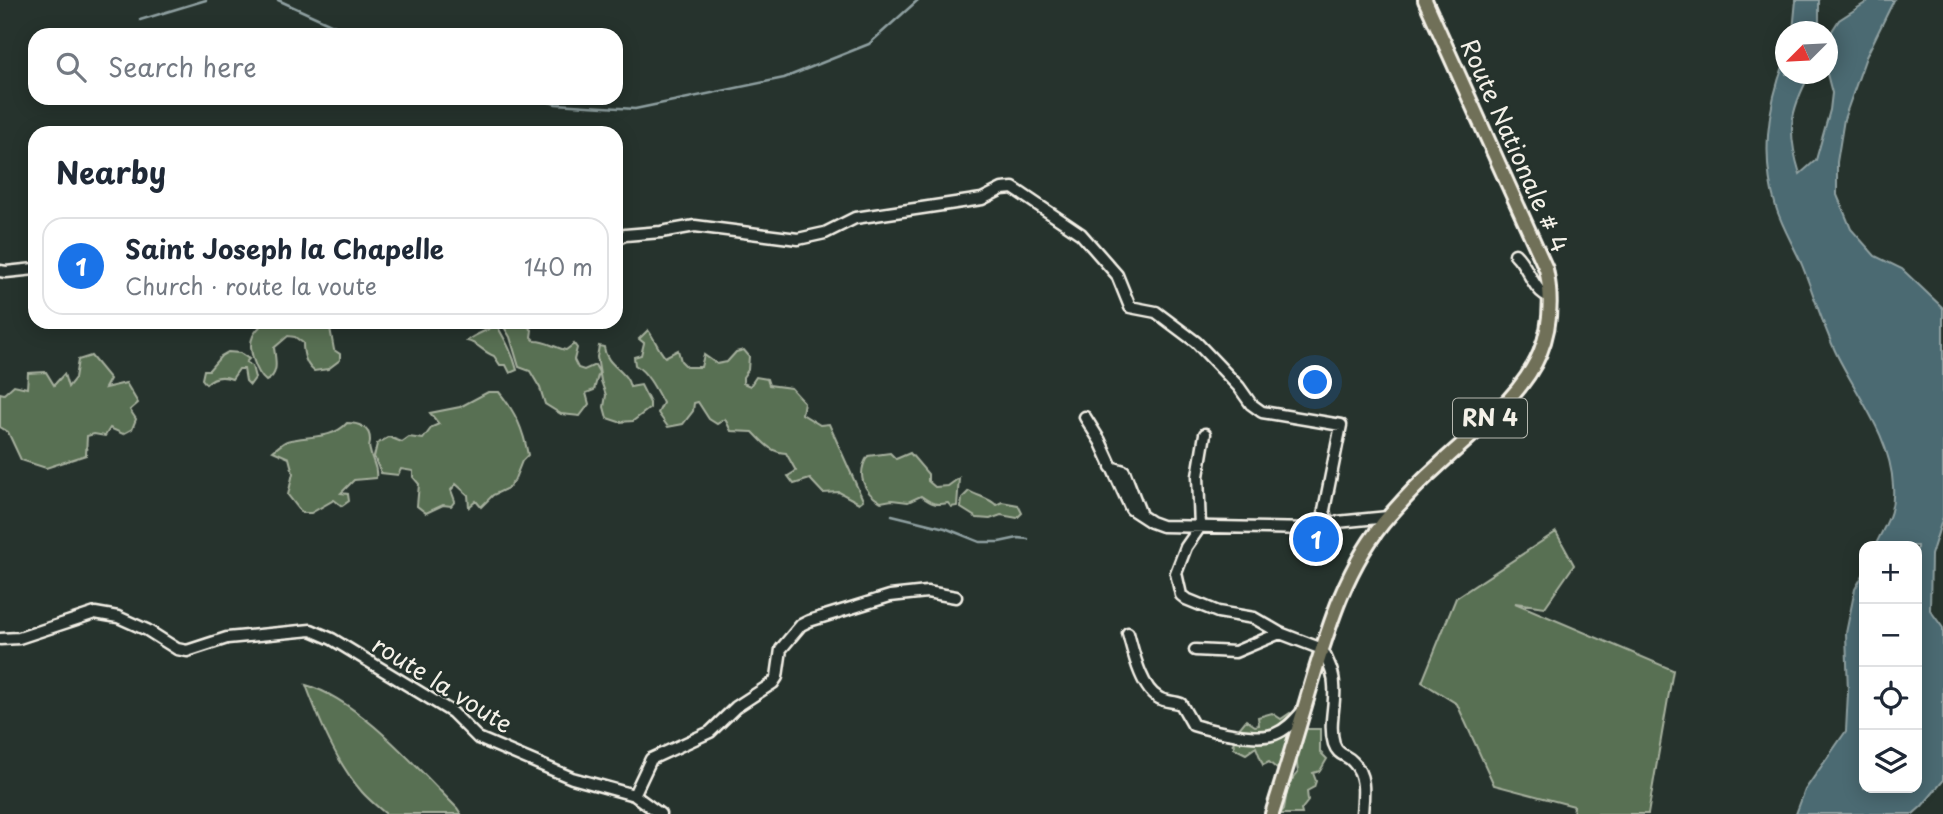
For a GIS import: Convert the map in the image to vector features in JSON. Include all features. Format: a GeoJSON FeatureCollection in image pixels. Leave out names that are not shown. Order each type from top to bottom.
{"type":"FeatureCollection","features":[{"type":"Feature","properties":{"kind":"main road","name":"Route Nationale # 4"},"geometry":{"type":"LineString","coordinates":[[1272,814],[1322,649],[1343,590],[1367,547],[1388,517],[1486,422],[1526,378],[1546,335],[1550,297],[1546,269],[1425,0]]}},
{"type":"Feature","properties":{"kind":"street"},"geometry":{"type":"LineString","coordinates":[[623,236],[695,226],[798,239],[825,233],[855,218],[982,200],[1002,189],[1013,188],[1081,234],[1116,275],[1130,307],[1156,312],[1196,342],[1256,409],[1341,425],[1324,510],[1326,523]]}},
{"type":"Feature","properties":{"kind":"street"},"geometry":{"type":"LineString","coordinates":[[1515,254],[1528,268],[1538,290],[1550,297]]}},
{"type":"Feature","properties":{"kind":"street"},"geometry":{"type":"LineString","coordinates":[[0,271],[28,270]]}},
{"type":"Feature","properties":{"kind":"street"},"geometry":{"type":"LineString","coordinates":[[1085,417],[1100,441],[1131,509],[1162,526],[1312,529],[1326,523],[1388,517]]}},
{"type":"Feature","properties":{"kind":"street"},"geometry":{"type":"LineString","coordinates":[[1205,434],[1198,477],[1200,527],[1186,547],[1176,573],[1181,595],[1218,612],[1254,618],[1322,649],[1334,681],[1331,730],[1334,745],[1341,755],[1353,761],[1362,780],[1362,814]]}},
{"type":"Feature","properties":{"kind":"street"},"geometry":{"type":"LineString","coordinates":[[634,795],[651,759],[710,732],[736,707],[773,683],[778,677],[781,649],[801,625],[890,596],[927,592],[956,597]]}},
{"type":"Feature","properties":{"kind":"street","name":"route la voute"},"geometry":{"type":"LineString","coordinates":[[0,639],[19,638],[95,613],[118,617],[147,630],[177,649],[187,651],[227,638],[311,630],[332,639],[452,712],[478,738],[572,778],[634,795],[660,814]]}},
{"type":"Feature","properties":{"kind":"street"},"geometry":{"type":"LineString","coordinates":[[1195,650],[1235,652],[1280,632]]}},
{"type":"Feature","properties":{"kind":"street"},"geometry":{"type":"LineString","coordinates":[[1128,633],[1146,684],[1158,698],[1181,704],[1194,724],[1221,732],[1274,735],[1290,725],[1304,710]]}},
{"type":"Feature","properties":{"kind":"green space"},"geometry":{"type":"Polygon","coordinates":[[[258,329],[330,329],[334,350],[340,354],[340,360],[328,369],[314,371],[305,358],[303,343],[288,336],[274,348],[275,371],[266,381],[256,366],[252,353],[251,341],[258,329]]]}},
{"type":"Feature","properties":{"kind":"green space"},"geometry":{"type":"Polygon","coordinates":[[[489,329],[499,329],[511,351],[517,370],[510,373],[506,365],[500,365],[494,356],[467,341],[489,329]]]}},
{"type":"Feature","properties":{"kind":"green space"},"geometry":{"type":"Polygon","coordinates":[[[505,329],[531,329],[531,337],[535,341],[566,350],[574,344],[577,348],[574,360],[578,368],[584,370],[595,365],[599,372],[594,390],[586,393],[589,404],[580,416],[561,414],[545,404],[530,371],[519,367],[505,329]]]}},
{"type":"Feature","properties":{"kind":"green space"},"geometry":{"type":"Polygon","coordinates":[[[648,330],[665,357],[678,350],[681,361],[687,367],[701,367],[704,355],[717,364],[727,362],[736,352],[744,350],[749,356],[743,383],[750,386],[756,377],[767,379],[769,385],[791,388],[804,402],[802,414],[820,425],[829,424],[863,500],[859,503],[839,492],[823,493],[810,479],[794,484],[788,476],[796,471],[786,453],[771,449],[753,432],[731,431],[725,419],[717,424],[709,419],[698,402],[694,403],[693,411],[683,424],[668,427],[658,413],[663,403],[648,377],[635,365],[634,357],[641,355],[644,343],[639,339],[648,330]]]}},
{"type":"Feature","properties":{"kind":"green space"},"geometry":{"type":"Polygon","coordinates":[[[599,346],[604,347],[608,359],[625,376],[630,387],[641,385],[650,403],[650,408],[633,421],[619,422],[607,418],[604,407],[606,395],[597,357],[599,346]]]}},
{"type":"Feature","properties":{"kind":"green space"},"geometry":{"type":"Polygon","coordinates":[[[228,352],[240,353],[249,359],[246,362],[252,366],[255,378],[250,385],[246,381],[244,369],[239,369],[232,379],[218,377],[206,384],[202,379],[204,370],[209,370],[228,352]]]}},
{"type":"Feature","properties":{"kind":"green space"},"geometry":{"type":"Polygon","coordinates":[[[91,356],[110,379],[105,388],[126,383],[138,403],[130,410],[136,419],[132,429],[123,434],[110,428],[105,436],[87,436],[86,455],[46,468],[21,460],[8,432],[0,427],[0,393],[4,394],[14,385],[27,388],[28,373],[46,372],[54,385],[64,374],[68,387],[75,378],[78,360],[91,356]]]}},
{"type":"Feature","properties":{"kind":"green space"},"geometry":{"type":"Polygon","coordinates":[[[488,392],[499,392],[510,407],[521,429],[528,455],[508,488],[493,495],[481,507],[476,501],[469,507],[468,495],[456,484],[451,490],[455,501],[451,506],[443,505],[426,513],[417,506],[419,484],[413,477],[413,471],[401,469],[398,475],[381,473],[374,457],[377,444],[389,437],[402,442],[409,437],[423,439],[432,427],[439,424],[430,413],[460,407],[488,392]]]}},
{"type":"Feature","properties":{"kind":"green space"},"geometry":{"type":"Polygon","coordinates":[[[347,423],[359,425],[368,432],[376,478],[354,480],[341,493],[348,494],[349,501],[342,506],[334,500],[311,513],[302,513],[288,495],[293,473],[289,458],[273,451],[287,441],[326,435],[347,423]]]}},
{"type":"Feature","properties":{"kind":"green space"},"geometry":{"type":"Polygon","coordinates":[[[890,453],[896,459],[910,453],[935,487],[948,486],[959,478],[957,506],[933,503],[921,496],[908,502],[881,502],[875,498],[863,482],[864,463],[868,456],[890,453]]]}},
{"type":"Feature","properties":{"kind":"green space"},"geometry":{"type":"Polygon","coordinates":[[[969,491],[996,505],[1002,502],[1018,505],[1022,513],[1017,518],[1001,515],[990,519],[977,518],[961,508],[962,498],[969,491]]]}},
{"type":"Feature","properties":{"kind":"green space"},"geometry":{"type":"Polygon","coordinates":[[[1556,532],[1574,565],[1545,607],[1515,603],[1673,670],[1648,814],[1573,814],[1574,806],[1494,785],[1457,704],[1422,682],[1456,598],[1556,532]]]}},
{"type":"Feature","properties":{"kind":"green space"},"geometry":{"type":"Polygon","coordinates":[[[306,685],[326,693],[367,720],[406,756],[461,814],[386,814],[362,792],[344,768],[306,685]]]}},
{"type":"Feature","properties":{"kind":"green space"},"geometry":{"type":"Polygon","coordinates":[[[1272,713],[1281,719],[1290,713],[1296,717],[1286,732],[1290,742],[1287,753],[1282,757],[1283,764],[1277,769],[1269,762],[1263,765],[1256,747],[1246,754],[1234,748],[1233,736],[1246,720],[1255,726],[1259,725],[1258,717],[1272,713]]]}},
{"type":"Feature","properties":{"kind":"green space"},"geometry":{"type":"Polygon","coordinates":[[[1304,729],[1320,729],[1320,752],[1327,759],[1320,771],[1313,773],[1316,781],[1314,787],[1307,791],[1308,801],[1301,810],[1302,814],[1280,814],[1284,809],[1288,785],[1298,772],[1298,750],[1304,729]]]}},
{"type":"Feature","properties":{"kind":"water"},"geometry":{"type":"Polygon","coordinates":[[[1796,0],[1819,0],[1819,21],[1794,21],[1796,0]]]}},
{"type":"Feature","properties":{"kind":"water"},"geometry":{"type":"Polygon","coordinates":[[[1870,0],[1894,0],[1866,57],[1844,119],[1837,162],[1837,195],[1851,229],[1875,256],[1902,269],[1943,308],[1943,517],[1931,555],[1930,610],[1943,628],[1943,781],[1913,814],[1796,814],[1805,790],[1846,731],[1846,633],[1855,589],[1859,582],[1859,793],[1922,793],[1922,541],[1877,541],[1892,504],[1891,468],[1886,451],[1872,418],[1832,344],[1771,189],[1768,133],[1778,84],[1805,84],[1792,123],[1793,146],[1800,174],[1816,160],[1830,110],[1832,93],[1830,84],[1838,84],[1839,20],[1870,0]]]}},
{"type":"Feature","properties":{"kind":"waterway"},"geometry":{"type":"LineString","coordinates":[[140,20],[206,0]]}},
{"type":"Feature","properties":{"kind":"waterway"},"geometry":{"type":"LineString","coordinates":[[278,0],[340,28]]}},
{"type":"Feature","properties":{"kind":"waterway"},"geometry":{"type":"LineString","coordinates":[[572,105],[635,109],[784,78],[869,44],[918,0]]}},
{"type":"Feature","properties":{"kind":"waterway"},"geometry":{"type":"LineString","coordinates":[[892,515],[945,528],[980,542],[1028,539]]}},
{"type":"Feature","properties":{"kind":"place","name":"Saint Joseph la Chapelle"},"geometry":{"type":"Point","coordinates":[1316,539]}}]}
